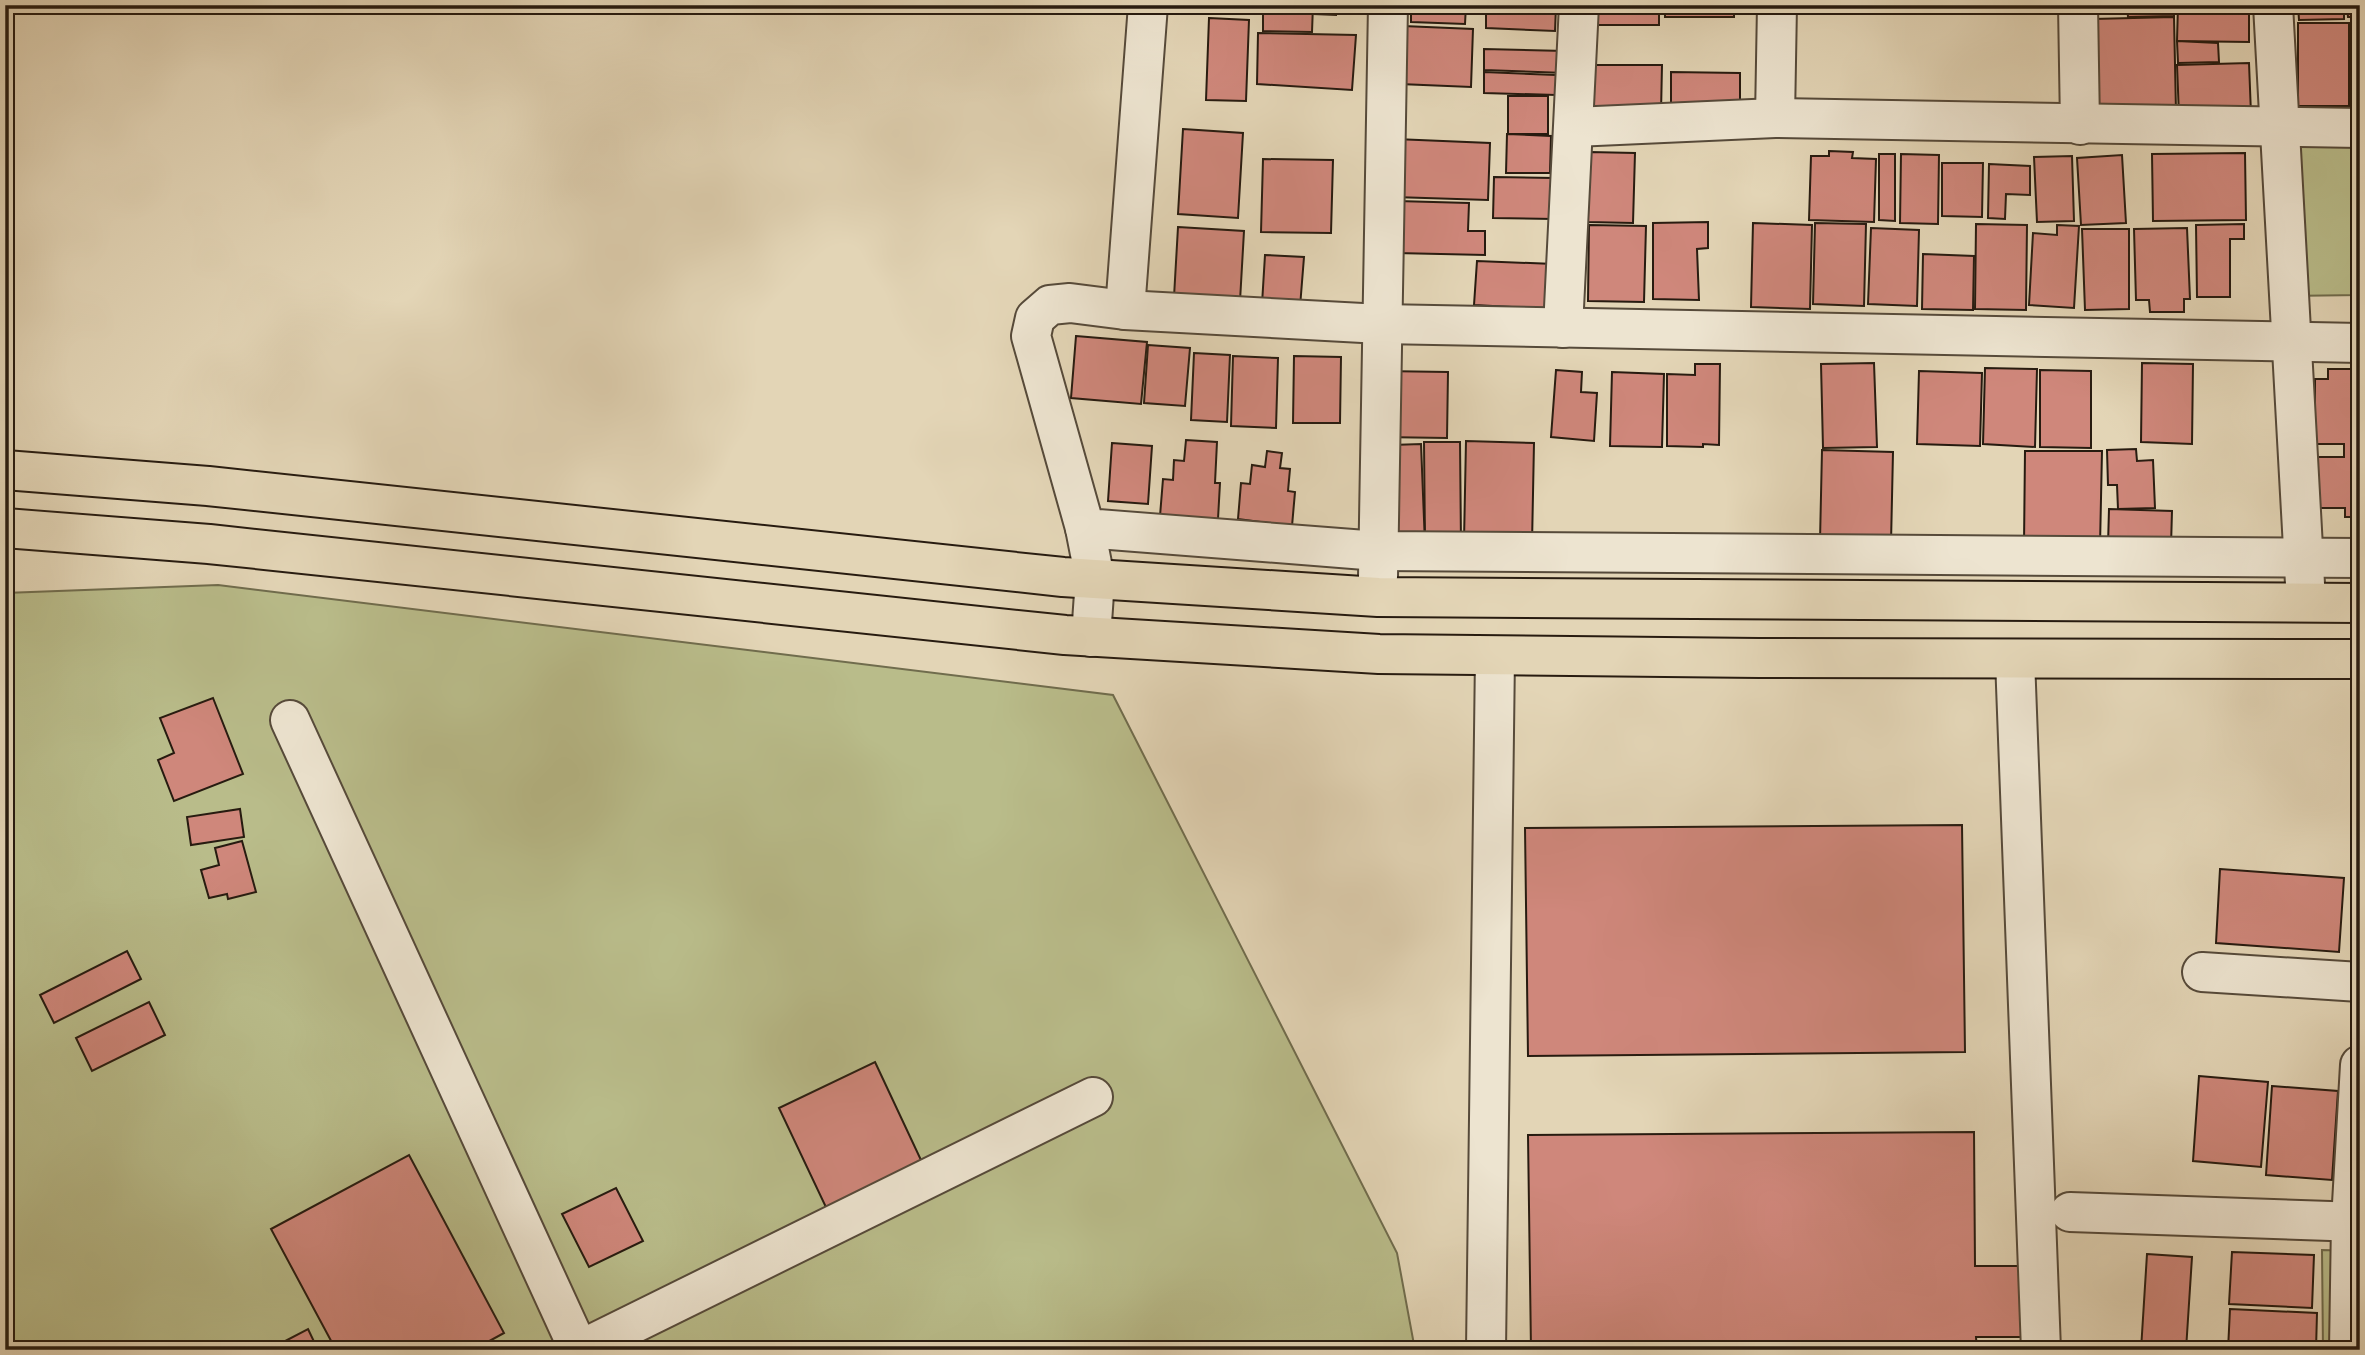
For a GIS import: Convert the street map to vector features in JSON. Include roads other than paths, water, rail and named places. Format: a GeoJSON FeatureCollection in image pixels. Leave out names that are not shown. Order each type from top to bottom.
{"type":"FeatureCollection","features":[{"type":"Feature","properties":{"kind":"main road"},"geometry":{"type":"LineString","coordinates":[[5,470],[222,488],[1095,579],[1378,597],[2360,603]]}},
{"type":"Feature","properties":{"kind":"main road"},"geometry":{"type":"LineString","coordinates":[[5,528],[209,544],[1091,637],[1379,654],[2360,659]]}},
{"type":"Feature","properties":{"kind":"street"},"geometry":{"type":"LineString","coordinates":[[1125,310],[1148,5]]}},
{"type":"Feature","properties":{"kind":"street"},"geometry":{"type":"LineString","coordinates":[[1378,597],[1388,5]]}},
{"type":"Feature","properties":{"kind":"street"},"geometry":{"type":"LineString","coordinates":[[1563,328],[1579,5]]}},
{"type":"Feature","properties":{"kind":"street"},"geometry":{"type":"LineString","coordinates":[[1775,118],[1777,5]]}},
{"type":"Feature","properties":{"kind":"street"},"geometry":{"type":"LineString","coordinates":[[2078,5],[2080,125]]}},
{"type":"Feature","properties":{"kind":"street"},"geometry":{"type":"LineString","coordinates":[[2273,5],[2305,603]]}},
{"type":"Feature","properties":{"kind":"street"},"geometry":{"type":"LineString","coordinates":[[1574,127],[1775,118],[2360,128]]}},
{"type":"Feature","properties":{"kind":"street"},"geometry":{"type":"LineString","coordinates":[[1091,637],[1095,579],[1085,528],[1031,336],[1035,317],[1050,305],[1070,303],[1125,310],[1381,324],[2360,343]]}},
{"type":"Feature","properties":{"kind":"street"},"geometry":{"type":"LineString","coordinates":[[1085,528],[1378,551],[2360,558]]}},
{"type":"Feature","properties":{"kind":"street"},"geometry":{"type":"LineString","coordinates":[[1486,1350],[1495,656]]}},
{"type":"Feature","properties":{"kind":"street"},"geometry":{"type":"LineString","coordinates":[[2015,659],[2041,1350]]}},
{"type":"Feature","properties":{"kind":"street"},"geometry":{"type":"LineString","coordinates":[[290,720],[579,1350],[1093,1097]]}},
{"type":"Feature","properties":{"kind":"street"},"geometry":{"type":"LineString","coordinates":[[2202,972],[2360,982]]}},
{"type":"Feature","properties":{"kind":"street"},"geometry":{"type":"LineString","coordinates":[[2349,1350],[2360,1065]]}},
{"type":"Feature","properties":{"kind":"street"},"geometry":{"type":"LineString","coordinates":[[2070,1212],[2355,1222]]}}]}
